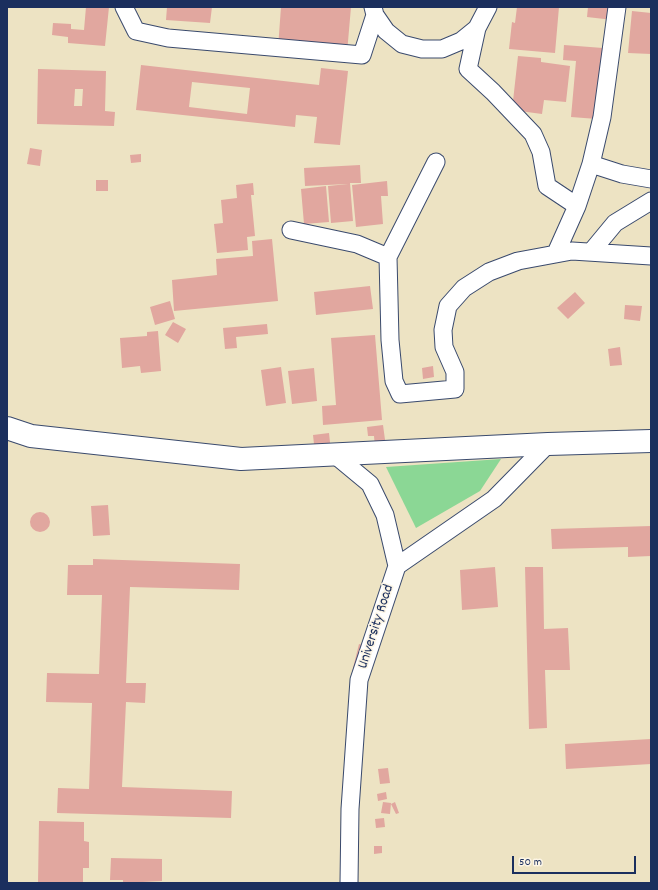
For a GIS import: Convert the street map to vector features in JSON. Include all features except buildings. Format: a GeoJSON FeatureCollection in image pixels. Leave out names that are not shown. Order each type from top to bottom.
{"type":"FeatureCollection","features":[{"type":"Feature","properties":{"kind":"main road"},"geometry":{"type":"LineString","coordinates":[[7,428],[31,436],[241,459],[548,444],[651,441]]}},
{"type":"Feature","properties":{"kind":"street"},"geometry":{"type":"LineString","coordinates":[[124,7],[136,31],[168,38],[362,55],[374,11]]}},
{"type":"Feature","properties":{"kind":"street"},"geometry":{"type":"LineString","coordinates":[[488,7],[477,28],[468,69],[493,92],[533,134],[541,152],[547,186],[577,206]]}},
{"type":"Feature","properties":{"kind":"street"},"geometry":{"type":"LineString","coordinates":[[556,253],[577,206],[592,164],[602,117],[617,7]]}},
{"type":"Feature","properties":{"kind":"street"},"geometry":{"type":"LineString","coordinates":[[374,11],[386,31],[402,44],[422,50],[442,49],[461,41],[477,28]]}},
{"type":"Feature","properties":{"kind":"street"},"geometry":{"type":"LineString","coordinates":[[436,162],[388,257],[390,340],[394,381],[400,394],[456,389],[455,372],[444,347],[443,330],[448,306],[464,288],[489,272],[511,264],[556,253],[572,251],[651,256]]}},
{"type":"Feature","properties":{"kind":"street"},"geometry":{"type":"LineString","coordinates":[[592,164],[622,174],[651,179]]}},
{"type":"Feature","properties":{"kind":"street"},"geometry":{"type":"LineString","coordinates":[[591,252],[615,223],[651,201]]}},
{"type":"Feature","properties":{"kind":"street"},"geometry":{"type":"LineString","coordinates":[[291,230],[357,244],[388,257]]}},
{"type":"Feature","properties":{"kind":"street","name":"University Road"},"geometry":{"type":"LineString","coordinates":[[349,883],[350,808],[360,680],[397,566],[494,499],[548,444]]}},
{"type":"Feature","properties":{"kind":"street"},"geometry":{"type":"LineString","coordinates":[[335,455],[370,484],[385,515],[397,566]]}},
{"type":"Feature","properties":{"kind":"green space"},"geometry":{"type":"Polygon","coordinates":[[[501,459],[480,491],[416,528],[386,467],[501,459]]]}}]}
